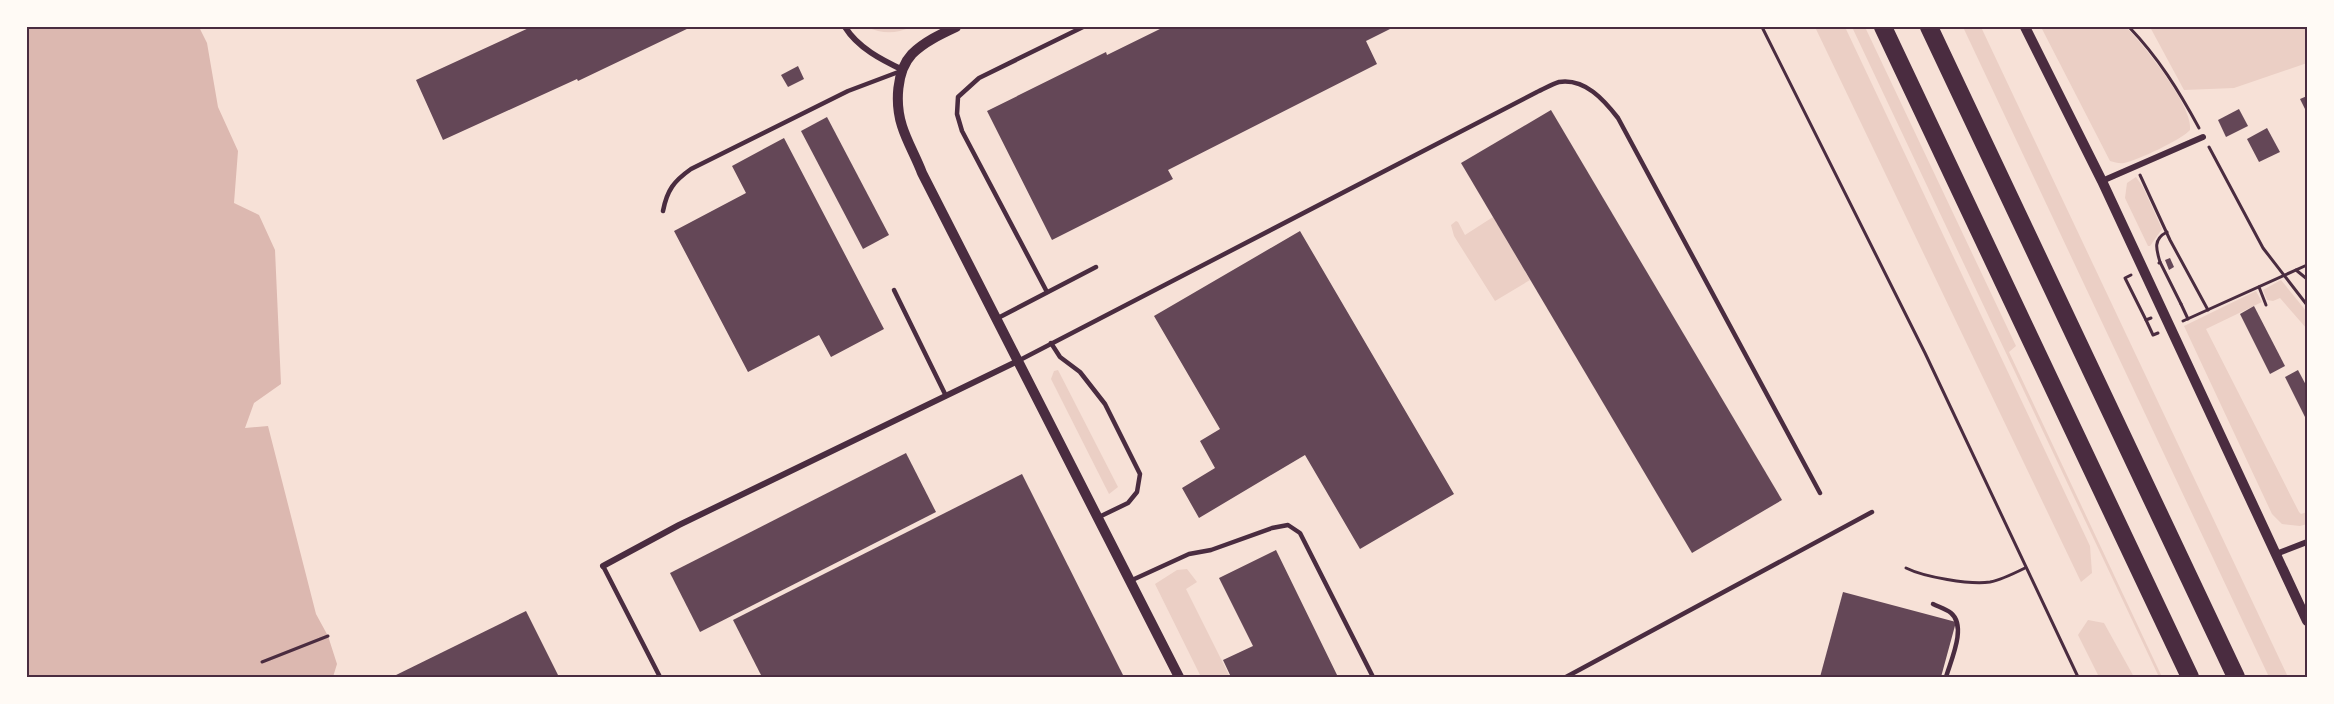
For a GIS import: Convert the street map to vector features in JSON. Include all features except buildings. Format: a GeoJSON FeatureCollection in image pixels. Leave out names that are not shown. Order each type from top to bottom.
{"type":"FeatureCollection","features":[{"type":"Feature","properties":{"kind":"highway"},"geometry":{"type":"LineString","coordinates":[[1883,27],[2190,677]]}},
{"type":"Feature","properties":{"kind":"highway"},"geometry":{"type":"LineString","coordinates":[[1929,27],[2236,677]]}},
{"type":"Feature","properties":{"kind":"street"},"geometry":{"type":"LineString","coordinates":[[845,27],[850,36],[863,47],[903,70]]}},
{"type":"Feature","properties":{"kind":"street"},"geometry":{"type":"LineString","coordinates":[[956,27],[928,41],[911,55],[903,70],[898,88],[898,105],[902,125],[922,173],[1179,677]]}},
{"type":"Feature","properties":{"kind":"street"},"geometry":{"type":"LineString","coordinates":[[2025,27],[2102,181],[2307,621]]}},
{"type":"Feature","properties":{"kind":"street"},"geometry":{"type":"LineString","coordinates":[[2102,181],[2203,136]]}},
{"type":"Feature","properties":{"kind":"street"},"geometry":{"type":"LineString","coordinates":[[603,566],[679,525],[1018,361]]}},
{"type":"Feature","properties":{"kind":"street"},"geometry":{"type":"LineString","coordinates":[[2276,554],[2307,542]]}},
{"type":"Feature","properties":{"kind":"lane"},"geometry":{"type":"LineString","coordinates":[[1047,292],[962,131],[957,114],[958,97],[978,78],[1083,27]]}},
{"type":"Feature","properties":{"kind":"lane"},"geometry":{"type":"LineString","coordinates":[[663,211],[666,193],[675,180],[691,169],[848,91],[903,70]]}},
{"type":"Feature","properties":{"kind":"lane"},"geometry":{"type":"LineString","coordinates":[[1018,361],[1537,92],[1560,82],[1583,85],[1602,97],[1617,118],[1820,493]]}},
{"type":"Feature","properties":{"kind":"lane"},"geometry":{"type":"LineString","coordinates":[[997,319],[1096,267]]}},
{"type":"Feature","properties":{"kind":"lane"},"geometry":{"type":"LineString","coordinates":[[894,290],[946,396]]}},
{"type":"Feature","properties":{"kind":"lane"},"geometry":{"type":"LineString","coordinates":[[1051,343],[1060,357],[1080,372],[1105,404],[1140,474],[1137,492],[1128,503],[1097,518]]}},
{"type":"Feature","properties":{"kind":"lane"},"geometry":{"type":"LineString","coordinates":[[1566,677],[1872,512]]}},
{"type":"Feature","properties":{"kind":"lane"},"geometry":{"type":"LineString","coordinates":[[1130,581],[1189,555],[1288,525],[1300,533],[1373,677]]}},
{"type":"Feature","properties":{"kind":"lane"},"geometry":{"type":"LineString","coordinates":[[603,566],[660,677]]}},
{"type":"Feature","properties":{"kind":"lane"},"geometry":{"type":"LineString","coordinates":[[1933,604],[1951,613],[1957,621],[1958,630],[1946,677]]}},
{"type":"Feature","properties":{"kind":"path"},"geometry":{"type":"LineString","coordinates":[[1762,27],[1925,353],[2078,677]]}},
{"type":"Feature","properties":{"kind":"path"},"geometry":{"type":"LineString","coordinates":[[2129,27],[2149,47],[2177,87],[2263,248],[2283,277],[2307,305]]}},
{"type":"Feature","properties":{"kind":"path"},"geometry":{"type":"LineString","coordinates":[[2134,167],[2208,310]]}},
{"type":"Feature","properties":{"kind":"path"},"geometry":{"type":"LineString","coordinates":[[2167,232],[2162,235],[2155,248],[2159,262],[2188,319]]}},
{"type":"Feature","properties":{"kind":"path"},"geometry":{"type":"LineString","coordinates":[[2131,275],[2126,278],[2152,335],[2307,265]]}},
{"type":"Feature","properties":{"kind":"path"},"geometry":{"type":"LineString","coordinates":[[2296,270],[2307,279]]}},
{"type":"Feature","properties":{"kind":"path"},"geometry":{"type":"LineString","coordinates":[[2259,286],[2265,305]]}},
{"type":"Feature","properties":{"kind":"path"},"geometry":{"type":"LineString","coordinates":[[2146,320],[2151,318]]}},
{"type":"Feature","properties":{"kind":"path"},"geometry":{"type":"LineString","coordinates":[[1906,568],[1917,574],[1947,579],[1990,582],[2025,568]]}},
{"type":"Feature","properties":{"kind":"path"},"geometry":{"type":"LineString","coordinates":[[262,662],[328,636]]}},
{"type":"Feature","properties":{"kind":"shaded area"},"geometry":{"type":"Polygon","coordinates":[[[27,27],[199,27],[207,43],[218,107],[238,151],[234,203],[259,215],[275,250],[281,384],[254,403],[245,428],[268,426],[316,614],[328,636],[337,664],[333,677],[27,677],[27,27]]]}},
{"type":"Feature","properties":{"kind":"shaded area"},"geometry":{"type":"Polygon","coordinates":[[[867,27],[911,27],[889,32],[867,27]]]}},
{"type":"Feature","properties":{"kind":"shaded area"},"geometry":{"type":"Polygon","coordinates":[[[1815,27],[1845,27],[2090,546],[2092,573],[2081,582],[1815,27]]]}},
{"type":"Feature","properties":{"kind":"shaded area"},"geometry":{"type":"Polygon","coordinates":[[[1852,27],[1865,27],[2016,346],[2009,352],[2162,677],[2159,677],[1852,27]]]}},
{"type":"Feature","properties":{"kind":"shaded area"},"geometry":{"type":"Polygon","coordinates":[[[1963,27],[1981,27],[2288,677],[2269,677],[1963,27]]]}},
{"type":"Feature","properties":{"kind":"shaded area"},"geometry":{"type":"Polygon","coordinates":[[[2041,27],[2126,27],[2155,61],[2176,92],[2189,120],[2190,130],[2169,144],[2139,158],[2122,163],[2110,161],[2041,27]]]}},
{"type":"Feature","properties":{"kind":"shaded area"},"geometry":{"type":"Polygon","coordinates":[[[2150,27],[2307,27],[2307,63],[2234,88],[2184,90],[2150,27]]]}},
{"type":"Feature","properties":{"kind":"shaded area"},"geometry":{"type":"Polygon","coordinates":[[[2136,177],[2162,229],[2150,246],[2125,198],[2127,183],[2136,177]]]}},
{"type":"Feature","properties":{"kind":"shaded area"},"geometry":{"type":"Polygon","coordinates":[[[1493,217],[1530,280],[1495,301],[1454,236],[1451,225],[1458,222],[1465,235],[1493,217]]]}},
{"type":"Feature","properties":{"kind":"shaded area"},"geometry":{"type":"Polygon","coordinates":[[[2281,280],[2307,312],[2307,329],[2280,298],[2273,301],[2267,300],[2263,290],[2281,280]]]}},
{"type":"Feature","properties":{"kind":"shaded area"},"geometry":{"type":"Polygon","coordinates":[[[2256,291],[2262,302],[2206,329],[2299,512],[2301,514],[2307,512],[2307,524],[2300,526],[2282,524],[2272,514],[2184,326],[2256,291]]]}},
{"type":"Feature","properties":{"kind":"shaded area"},"geometry":{"type":"Polygon","coordinates":[[[1058,370],[1118,487],[1109,494],[1051,379],[1054,371],[1058,370]]]}},
{"type":"Feature","properties":{"kind":"shaded area"},"geometry":{"type":"Polygon","coordinates":[[[1187,569],[1197,582],[1186,589],[1230,677],[1201,677],[1155,584],[1177,570],[1187,569]]]}},
{"type":"Feature","properties":{"kind":"shaded area"},"geometry":{"type":"Polygon","coordinates":[[[2088,620],[2104,623],[2134,677],[2099,677],[2078,635],[2088,620]]]}}]}
